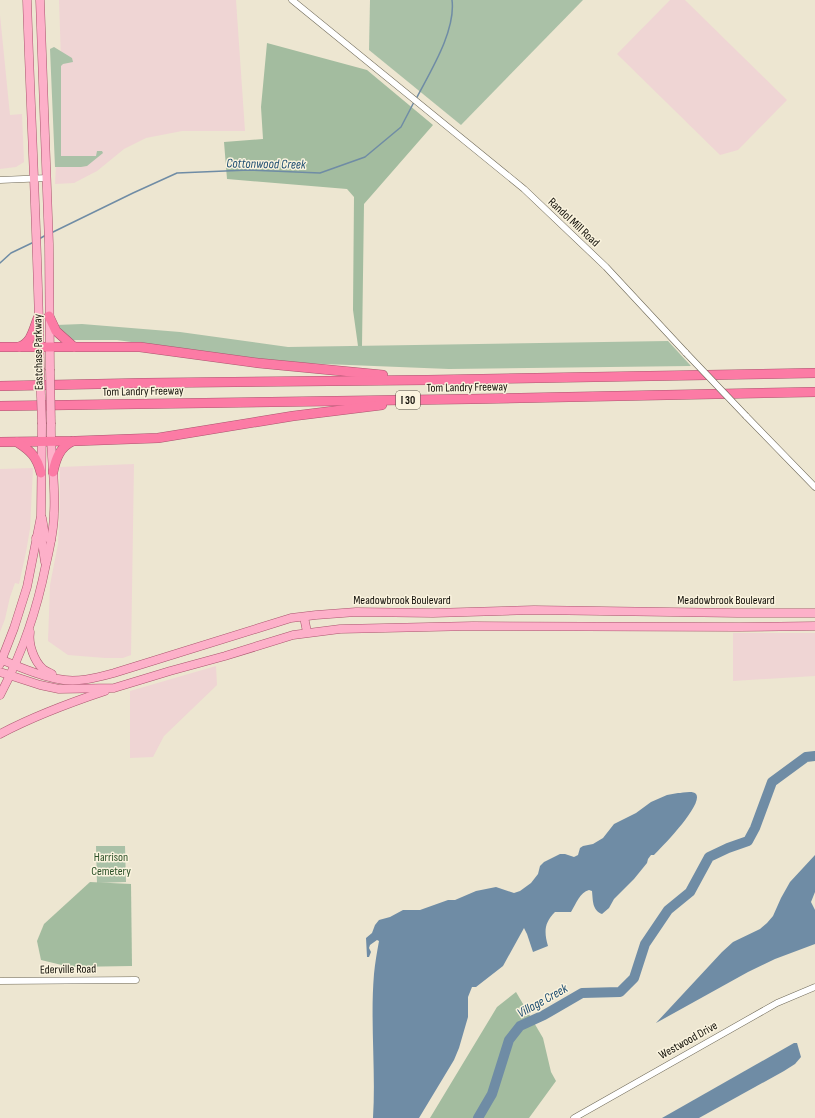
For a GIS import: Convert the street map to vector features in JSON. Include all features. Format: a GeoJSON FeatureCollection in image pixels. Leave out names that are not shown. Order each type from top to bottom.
{"type":"FeatureCollection","features":[{"type":"Feature","properties":{"kind":"highway"},"geometry":{"type":"LineString","coordinates":[[49,316],[56,331],[66,342],[74,347]]}},
{"type":"Feature","properties":{"kind":"highway"},"geometry":{"type":"LineString","coordinates":[[18,347],[26,344],[34,332],[38,318]]}},
{"type":"Feature","properties":{"kind":"highway"},"geometry":{"type":"LineString","coordinates":[[0,347],[140,347],[258,363],[428,380]]}},
{"type":"Feature","properties":{"kind":"highway","name":"Tom Landry Freeway"},"geometry":{"type":"LineString","coordinates":[[0,386],[815,373]]}},
{"type":"Feature","properties":{"kind":"highway","name":"Tom Landry Freeway"},"geometry":{"type":"LineString","coordinates":[[0,406],[815,392]]}},
{"type":"Feature","properties":{"kind":"highway"},"geometry":{"type":"LineString","coordinates":[[0,442],[158,438],[293,416],[427,399]]}},
{"type":"Feature","properties":{"kind":"highway"},"geometry":{"type":"LineString","coordinates":[[53,472],[55,463],[62,450],[67,444],[74,441]]}},
{"type":"Feature","properties":{"kind":"highway"},"geometry":{"type":"LineString","coordinates":[[17,442],[33,455],[39,463],[41,473]]}},
{"type":"Feature","properties":{"kind":"main road","name":"Eastchase Parkway"},"geometry":{"type":"LineString","coordinates":[[0,696],[10,676],[32,620],[46,565],[51,540],[54,512],[53,472],[42,424],[38,318],[37,232],[30,100],[27,0]]}},
{"type":"Feature","properties":{"kind":"main road","name":"Eastchase Parkway"},"geometry":{"type":"LineString","coordinates":[[1,662],[26,589],[41,516],[41,473],[46,442],[51,424],[49,316],[50,264],[40,0]]}},
{"type":"Feature","properties":{"kind":"main road"},"geometry":{"type":"LineString","coordinates":[[28,42],[41,41]]}},
{"type":"Feature","properties":{"kind":"main road"},"geometry":{"type":"LineString","coordinates":[[41,516],[45,536],[51,540]]}},
{"type":"Feature","properties":{"kind":"main road"},"geometry":{"type":"LineString","coordinates":[[36,538],[42,542],[46,565]]}},
{"type":"Feature","properties":{"kind":"main road","name":"Meadowbrook Boulevard"},"geometry":{"type":"LineString","coordinates":[[1,662],[15,664],[27,670],[63,680],[88,679],[114,673],[291,618],[356,612],[472,612],[534,610],[815,613]]}},
{"type":"Feature","properties":{"kind":"main road"},"geometry":{"type":"LineString","coordinates":[[619,626],[621,611]]}},
{"type":"Feature","properties":{"kind":"main road"},"geometry":{"type":"LineString","coordinates":[[472,612],[473,626]]}},
{"type":"Feature","properties":{"kind":"main road"},"geometry":{"type":"LineString","coordinates":[[304,617],[307,632]]}},
{"type":"Feature","properties":{"kind":"main road"},"geometry":{"type":"LineString","coordinates":[[32,620],[29,638],[34,656],[43,670],[63,680]]}},
{"type":"Feature","properties":{"kind":"main road"},"geometry":{"type":"LineString","coordinates":[[0,734],[62,706],[114,688],[225,656],[287,636],[307,632],[340,629],[473,626],[815,626]]}},
{"type":"Feature","properties":{"kind":"main road"},"geometry":{"type":"LineString","coordinates":[[0,672],[40,685],[59,689],[114,688]]}},
{"type":"Feature","properties":{"kind":"street","name":"Randol Mill Road"},"geometry":{"type":"LineString","coordinates":[[292,0],[499,168],[571,233],[606,267],[686,354],[815,487]]}},
{"type":"Feature","properties":{"kind":"street"},"geometry":{"type":"LineString","coordinates":[[0,180],[47,178]]}},
{"type":"Feature","properties":{"kind":"street","name":"Ederville Road"},"geometry":{"type":"LineString","coordinates":[[0,981],[136,980]]}},
{"type":"Feature","properties":{"kind":"street","name":"Westwood Drive"},"geometry":{"type":"LineString","coordinates":[[574,1118],[777,1002],[815,987]]}},
{"type":"Feature","properties":{"kind":"shaded area"},"geometry":{"type":"Polygon","coordinates":[[[59,0],[236,0],[245,131],[182,131],[146,138],[124,149],[97,171],[74,183],[55,184],[61,60],[59,0]]]}},
{"type":"Feature","properties":{"kind":"shaded area"},"geometry":{"type":"Polygon","coordinates":[[[670,0],[685,0],[787,100],[738,150],[720,155],[617,54],[670,0]]]}},
{"type":"Feature","properties":{"kind":"shaded area"},"geometry":{"type":"Polygon","coordinates":[[[0,15],[10,115],[22,114],[24,162],[16,167],[0,169],[0,15]]]}},
{"type":"Feature","properties":{"kind":"shaded area"},"geometry":{"type":"Polygon","coordinates":[[[134,464],[131,655],[123,658],[105,658],[68,655],[48,641],[50,585],[58,544],[60,467],[134,464]]]}},
{"type":"Feature","properties":{"kind":"shaded area"},"geometry":{"type":"Polygon","coordinates":[[[33,468],[30,529],[26,552],[19,584],[15,583],[0,632],[0,469],[33,468]]]}},
{"type":"Feature","properties":{"kind":"shaded area"},"geometry":{"type":"Polygon","coordinates":[[[733,633],[815,633],[815,676],[733,681],[733,633]]]}},
{"type":"Feature","properties":{"kind":"shaded area"},"geometry":{"type":"Polygon","coordinates":[[[216,666],[217,685],[164,736],[153,757],[130,758],[130,691],[216,666]]]}},
{"type":"Feature","properties":{"kind":"green space"},"geometry":{"type":"Polygon","coordinates":[[[370,0],[583,0],[461,125],[369,50],[370,0]]]}},
{"type":"Feature","properties":{"kind":"green space"},"geometry":{"type":"Polygon","coordinates":[[[267,43],[367,70],[433,125],[364,204],[362,346],[358,346],[353,310],[354,197],[347,189],[227,179],[224,142],[263,139],[261,107],[267,43]]]}},
{"type":"Feature","properties":{"kind":"green space"},"geometry":{"type":"Polygon","coordinates":[[[54,47],[72,58],[73,62],[63,64],[61,66],[61,156],[96,156],[97,151],[102,151],[103,153],[87,166],[55,167],[50,49],[54,47]]]}},
{"type":"Feature","properties":{"kind":"green space"},"geometry":{"type":"Polygon","coordinates":[[[82,324],[180,332],[288,347],[668,341],[691,366],[449,369],[274,362],[117,340],[73,340],[61,333],[56,325],[82,324]]]}},
{"type":"Feature","properties":{"kind":"green space","name":"Harrison Cemetery"},"geometry":{"type":"Polygon","coordinates":[[[96,846],[125,846],[126,882],[97,883],[96,846]]]}},
{"type":"Feature","properties":{"kind":"green space"},"geometry":{"type":"Polygon","coordinates":[[[90,882],[131,884],[132,966],[70,967],[41,960],[37,941],[44,924],[90,882]]]}},
{"type":"Feature","properties":{"kind":"green space"},"geometry":{"type":"Polygon","coordinates":[[[516,992],[543,1038],[551,1072],[556,1081],[529,1118],[430,1118],[497,1007],[516,992]]]}},
{"type":"Feature","properties":{"kind":"water"},"geometry":{"type":"Polygon","coordinates":[[[678,793],[695,793],[697,799],[694,807],[665,844],[654,855],[651,855],[647,863],[634,879],[614,899],[609,908],[602,914],[596,910],[592,891],[586,891],[578,899],[571,912],[555,912],[551,916],[546,928],[548,946],[533,952],[524,928],[503,966],[476,987],[472,987],[468,997],[468,1017],[459,1048],[454,1060],[419,1118],[373,1118],[373,992],[374,970],[379,941],[377,940],[370,945],[369,948],[371,952],[369,957],[367,957],[366,938],[372,933],[379,920],[390,917],[403,910],[420,910],[448,900],[455,900],[476,891],[496,887],[514,893],[520,891],[531,883],[538,874],[540,866],[544,862],[560,854],[574,857],[578,855],[580,848],[593,844],[603,838],[614,824],[636,813],[651,802],[667,795],[678,793]]]}},
{"type":"Feature","properties":{"kind":"water"},"geometry":{"type":"Polygon","coordinates":[[[815,855],[815,892],[811,902],[815,910],[815,944],[775,959],[748,972],[656,1023],[733,942],[760,929],[767,923],[773,916],[790,882],[815,855]]]}},
{"type":"Feature","properties":{"kind":"water"},"geometry":{"type":"Polygon","coordinates":[[[794,1043],[797,1043],[801,1057],[795,1064],[784,1071],[699,1118],[662,1118],[794,1043]]]}},
{"type":"Feature","properties":{"kind":"waterway","name":"Cottonwood Creek"},"geometry":{"type":"LineString","coordinates":[[416,99],[435,64],[446,38],[450,25],[452,0]]}},
{"type":"Feature","properties":{"kind":"waterway","name":"Cottonwood Creek"},"geometry":{"type":"LineString","coordinates":[[51,233],[177,173],[249,170],[320,173],[365,157],[401,127],[414,102]]}},
{"type":"Feature","properties":{"kind":"waterway","name":"Cottonwood Creek"},"geometry":{"type":"LineString","coordinates":[[39,239],[46,235]]}},
{"type":"Feature","properties":{"kind":"waterway","name":"Cottonwood Creek"},"geometry":{"type":"LineString","coordinates":[[0,263],[11,253],[34,242]]}},
{"type":"Feature","properties":{"kind":"waterway","name":"Village Creek"},"geometry":{"type":"LineString","coordinates":[[478,1118],[492,1094],[509,1040],[520,1026],[544,1015],[582,993],[620,992],[634,978],[645,944],[668,910],[690,892],[709,857],[748,841],[755,828],[772,782],[806,757],[815,756]]}}]}
